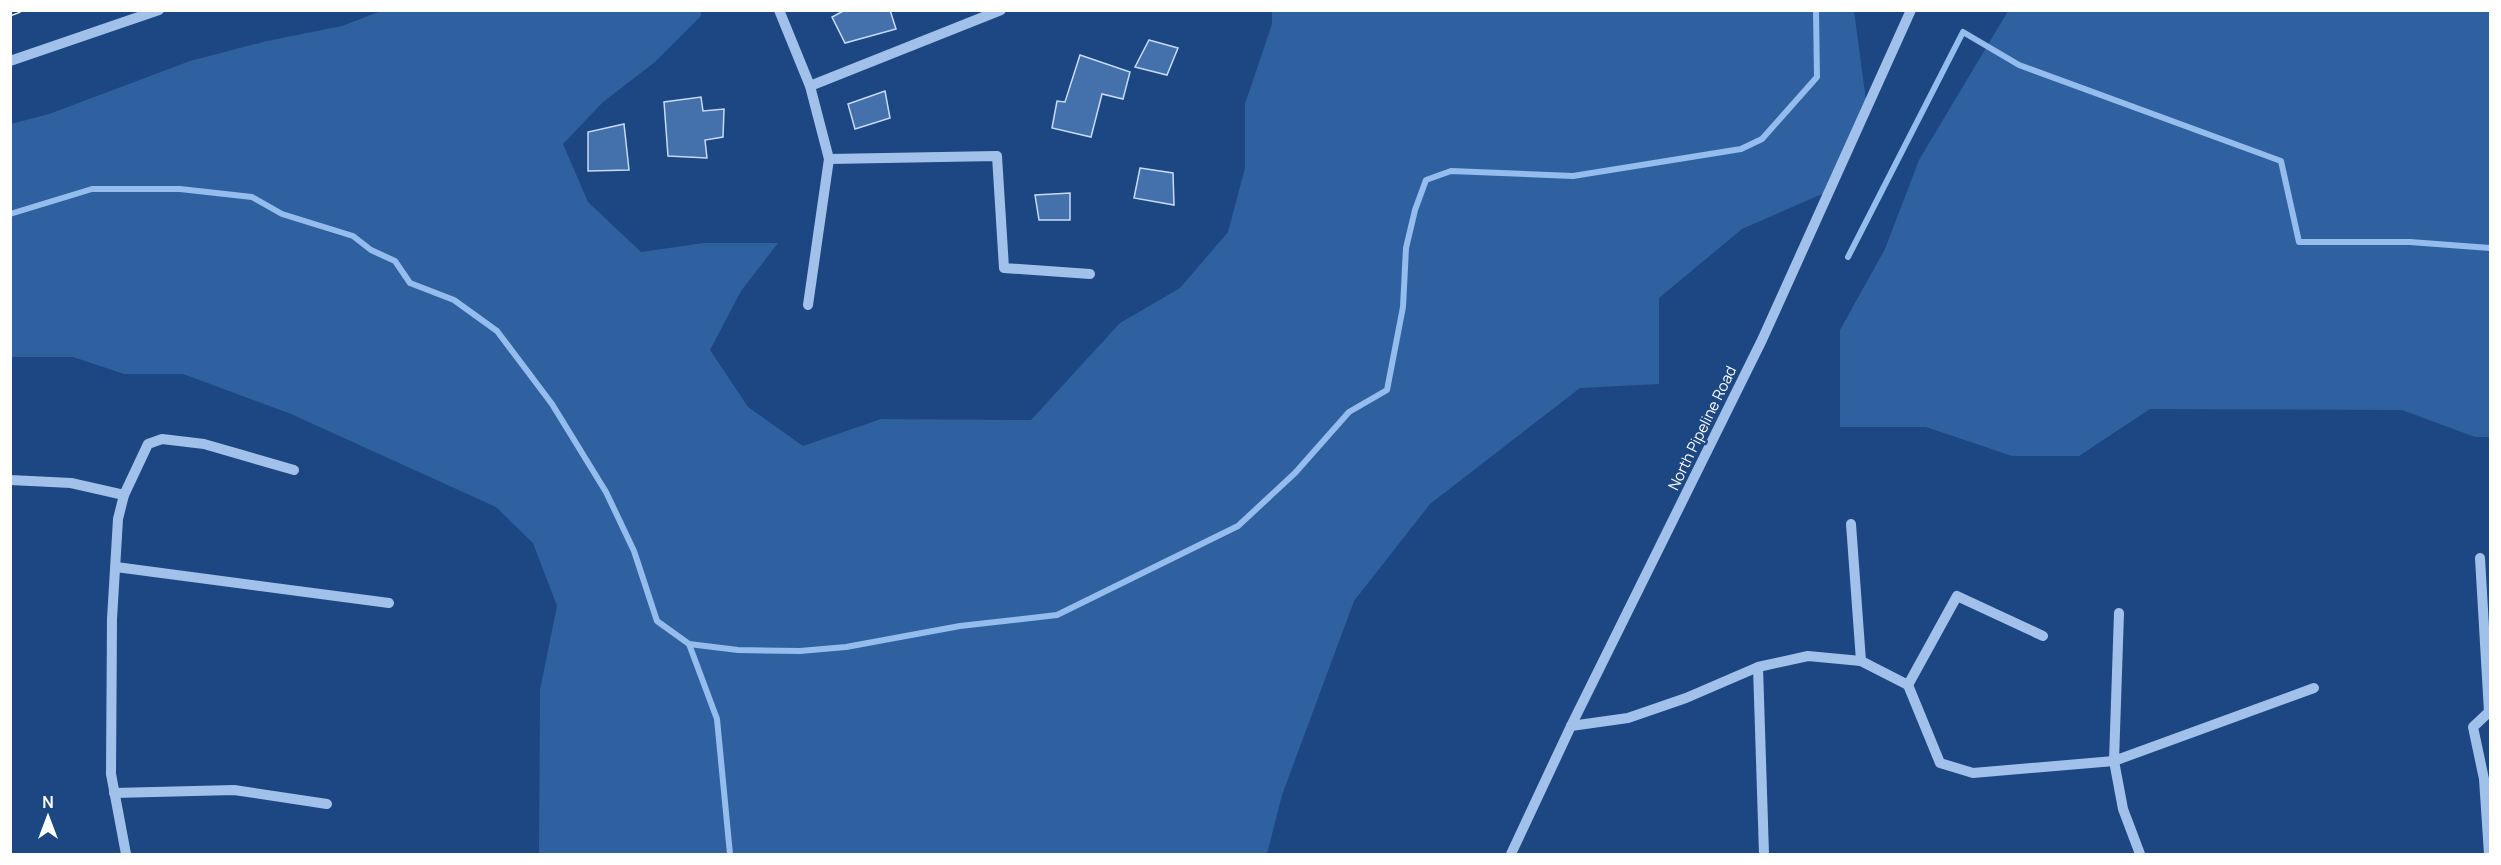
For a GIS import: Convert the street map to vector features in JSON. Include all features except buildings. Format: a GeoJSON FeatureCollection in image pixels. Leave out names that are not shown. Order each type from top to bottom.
{"type":"FeatureCollection","features":[{"type":"Feature","properties":{"kind":"street"},"geometry":{"type":"LineString","coordinates":[[10,60],[159,10]]}},
{"type":"Feature","properties":{"kind":"street"},"geometry":{"type":"LineString","coordinates":[[779,10],[810,86],[829,159],[808,305]]}},
{"type":"Feature","properties":{"kind":"street"},"geometry":{"type":"LineString","coordinates":[[810,86],[1001,10]]}},
{"type":"Feature","properties":{"kind":"street","name":"North Pipeline Road"},"geometry":{"type":"LineString","coordinates":[[1510,855],[1571,726],[1762,340],[1911,10]]}},
{"type":"Feature","properties":{"kind":"street"},"geometry":{"type":"LineString","coordinates":[[829,159],[997,156],[1004,268],[1090,274]]}},
{"type":"Feature","properties":{"kind":"street"},"geometry":{"type":"LineString","coordinates":[[126,855],[111,774],[110,699],[118,519],[124,495],[148,444],[162,439],[204,444],[294,470]]}},
{"type":"Feature","properties":{"kind":"street"},"geometry":{"type":"LineString","coordinates":[[10,480],[71,483],[124,495]]}},
{"type":"Feature","properties":{"kind":"street"},"geometry":{"type":"LineString","coordinates":[[1851,524],[1861,661]]}},
{"type":"Feature","properties":{"kind":"street"},"geometry":{"type":"LineString","coordinates":[[2480,558],[2490,711],[2473,727],[2484,779],[2488,855]]}},
{"type":"Feature","properties":{"kind":"street"},"geometry":{"type":"LineString","coordinates":[[116,567],[389,603]]}},
{"type":"Feature","properties":{"kind":"street"},"geometry":{"type":"LineString","coordinates":[[1908,685],[1957,596],[2043,636]]}},
{"type":"Feature","properties":{"kind":"street"},"geometry":{"type":"LineString","coordinates":[[2119,613],[2114,761],[2123,809],[2140,855]]}},
{"type":"Feature","properties":{"kind":"street"},"geometry":{"type":"LineString","coordinates":[[1571,726],[1628,718],[1686,698],[1758,667],[1808,656],[1861,661],[1908,685],[1940,763],[1973,773],[2114,761],[2314,688]]}},
{"type":"Feature","properties":{"kind":"street"},"geometry":{"type":"LineString","coordinates":[[1758,667],[1764,855]]}},
{"type":"Feature","properties":{"kind":"street"},"geometry":{"type":"LineString","coordinates":[[114,793],[234,790],[327,804]]}},
{"type":"Feature","properties":{"kind":"shaded area"},"geometry":{"type":"Polygon","coordinates":[[[381,11],[701,11],[701,16],[655,62],[603,102],[563,144],[588,202],[641,252],[704,243],[778,243],[741,291],[710,350],[748,407],[803,446],[881,419],[1031,420],[1120,323],[1180,288],[1228,232],[1245,168],[1245,104],[1272,24],[1272,11],[1854,11],[1867,108],[1829,191],[1742,229],[1659,298],[1659,384],[1580,388],[1430,504],[1354,601],[1282,795],[1267,854],[539,854],[540,690],[557,606],[533,543],[496,507],[291,414],[183,374],[124,374],[73,357],[11,357],[11,124],[49,114],[190,61],[267,41],[342,26],[381,11]]]}},
{"type":"Feature","properties":{"kind":"shaded area"},"geometry":{"type":"Polygon","coordinates":[[[2008,11],[2490,11],[2490,437],[2475,437],[2402,410],[2150,409],[2079,456],[2012,456],[1926,427],[1840,427],[1840,330],[1885,249],[1919,160],[2008,11]]]}},
{"type":"Feature","properties":{"kind":"waterway"},"geometry":{"type":"LineString","coordinates":[[10,214],[92,189],[180,189],[252,197],[282,214],[353,236],[371,250],[395,261],[410,283],[454,300],[497,331],[552,404],[606,492],[634,551],[657,621],[689,644],[738,650],[800,651],[846,647],[960,626],[1057,615],[1238,526],[1295,473],[1349,412],[1387,390],[1403,307],[1406,248],[1415,210],[1426,180],[1451,171],[1573,176],[1741,149],[1762,139],[1817,77],[1816,10]]}},
{"type":"Feature","properties":{"kind":"waterway"},"geometry":{"type":"LineString","coordinates":[[1848,257],[1963,32],[2019,65],[2281,161],[2299,242],[2410,242],[2490,248]]}},
{"type":"Feature","properties":{"kind":"waterway"},"geometry":{"type":"LineString","coordinates":[[689,644],[717,719],[730,854]]}},
{"type":"Feature","properties":{"kind":"railway"},"geometry":{"type":"LineString","coordinates":[[10,13],[18,10]]}}]}
